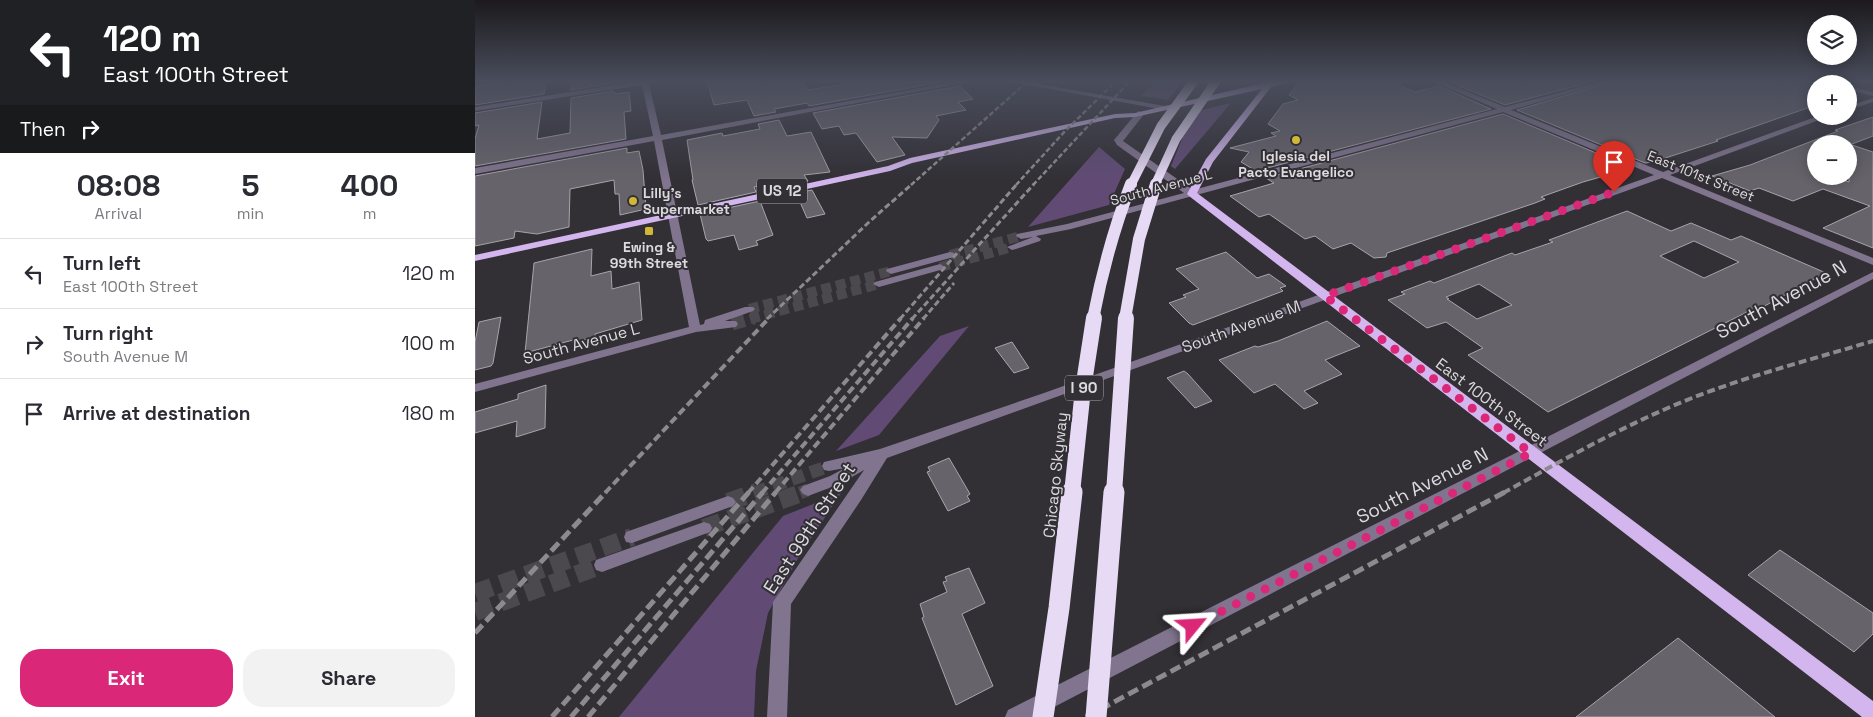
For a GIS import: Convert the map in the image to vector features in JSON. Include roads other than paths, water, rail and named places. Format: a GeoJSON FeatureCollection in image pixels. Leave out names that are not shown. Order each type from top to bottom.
{"type":"FeatureCollection","features":[{"type":"Feature","properties":{"kind":"highway","name":"Chicago Skyway"},"geometry":{"type":"LineString","coordinates":[[1043,717],[1056,630],[1090,340],[1099,284],[1114,230],[1130,186],[1145,154],[1169,114]]}},
{"type":"Feature","properties":{"kind":"highway","name":"I 90"},"geometry":{"type":"LineString","coordinates":[[1096,717],[1112,517],[1123,340],[1130,285],[1141,231],[1165,160],[1191,114]]}},
{"type":"Feature","properties":{"kind":"main road","name":"US 12"},"geometry":{"type":"LineString","coordinates":[[475,258],[890,168],[906,168],[1118,122],[1137,114]]}},
{"type":"Feature","properties":{"kind":"main road"},"geometry":{"type":"LineString","coordinates":[[1192,194],[1209,161],[1244,114]]}},
{"type":"Feature","properties":{"kind":"main road","name":"East 100th Street"},"geometry":{"type":"LineString","coordinates":[[1192,194],[1873,713]]}},
{"type":"Feature","properties":{"kind":"street"},"geometry":{"type":"LineString","coordinates":[[653,114],[695,329]]}},
{"type":"Feature","properties":{"kind":"street"},"geometry":{"type":"LineString","coordinates":[[475,171],[787,114]]}},
{"type":"Feature","properties":{"kind":"street","name":"East 100th Street"},"geometry":{"type":"LineString","coordinates":[[1138,114],[1119,140],[1120,143],[1192,194]]}},
{"type":"Feature","properties":{"kind":"street","name":"South Avenue L"},"geometry":{"type":"LineString","coordinates":[[1012,247],[1069,227],[1488,114]]}},
{"type":"Feature","properties":{"kind":"street","name":"East 101st Street"},"geometry":{"type":"LineString","coordinates":[[1516,114],[1873,262]]}},
{"type":"Feature","properties":{"kind":"street","name":"South Avenue M"},"geometry":{"type":"LineString","coordinates":[[829,466],[882,454],[1807,123]]}},
{"type":"Feature","properties":{"kind":"street","name":"South Avenue L"},"geometry":{"type":"LineString","coordinates":[[1021,236],[1069,227]]}},
{"type":"Feature","properties":{"kind":"street"},"geometry":{"type":"LineString","coordinates":[[891,271],[950,255]]}},
{"type":"Feature","properties":{"kind":"street"},"geometry":{"type":"LineString","coordinates":[[879,284],[940,267]]}},
{"type":"Feature","properties":{"kind":"street","name":"South Avenue N"},"geometry":{"type":"LineString","coordinates":[[1015,717],[1531,453],[1873,275]]}},
{"type":"Feature","properties":{"kind":"street","name":"South Avenue L"},"geometry":{"type":"LineString","coordinates":[[695,329],[726,315],[749,309]]}},
{"type":"Feature","properties":{"kind":"street","name":"South Avenue L"},"geometry":{"type":"LineString","coordinates":[[475,388],[695,329],[732,324]]}},
{"type":"Feature","properties":{"kind":"street","name":"South Avenue M"},"geometry":{"type":"LineString","coordinates":[[808,490],[835,480],[882,454]]}},
{"type":"Feature","properties":{"kind":"street","name":"East 99th Street"},"geometry":{"type":"LineString","coordinates":[[777,717],[782,602],[856,496],[882,454]]}},
{"type":"Feature","properties":{"kind":"street"},"geometry":{"type":"LineString","coordinates":[[632,537],[728,502]]}},
{"type":"Feature","properties":{"kind":"street"},"geometry":{"type":"LineString","coordinates":[[603,565],[704,528]]}},
{"type":"Feature","properties":{"kind":"tunnel"},"geometry":{"type":"LineString","coordinates":[[950,255],[1021,236]]}},
{"type":"Feature","properties":{"kind":"tunnel"},"geometry":{"type":"LineString","coordinates":[[940,267],[1012,247]]}},
{"type":"Feature","properties":{"kind":"tunnel"},"geometry":{"type":"LineString","coordinates":[[749,309],[891,271]]}},
{"type":"Feature","properties":{"kind":"tunnel"},"geometry":{"type":"LineString","coordinates":[[750,319],[879,284]]}},
{"type":"Feature","properties":{"kind":"tunnel"},"geometry":{"type":"LineString","coordinates":[[732,324],[754,318]]}},
{"type":"Feature","properties":{"kind":"tunnel"},"geometry":{"type":"LineString","coordinates":[[754,493],[829,466]]}},
{"type":"Feature","properties":{"kind":"tunnel"},"geometry":{"type":"LineString","coordinates":[[800,493],[808,490]]}},
{"type":"Feature","properties":{"kind":"tunnel"},"geometry":{"type":"LineString","coordinates":[[728,502],[757,492]]}},
{"type":"Feature","properties":{"kind":"tunnel"},"geometry":{"type":"LineString","coordinates":[[704,528],[804,492]]}},
{"type":"Feature","properties":{"kind":"tunnel"},"geometry":{"type":"LineString","coordinates":[[475,593],[632,537]]}},
{"type":"Feature","properties":{"kind":"tunnel"},"geometry":{"type":"LineString","coordinates":[[475,612],[602,565]]}},
{"type":"Feature","properties":{"kind":"railway"},"geometry":{"type":"LineString","coordinates":[[911,185],[990,114]]}},
{"type":"Feature","properties":{"kind":"railway"},"geometry":{"type":"LineString","coordinates":[[1016,185],[1082,114]]}},
{"type":"Feature","properties":{"kind":"railway"},"geometry":{"type":"LineString","coordinates":[[1033,185],[1099,114]]}},
{"type":"Feature","properties":{"kind":"railway"},"geometry":{"type":"LineString","coordinates":[[767,319],[912,184]]}},
{"type":"Feature","properties":{"kind":"railway"},"geometry":{"type":"LineString","coordinates":[[900,319],[1017,184]]}},
{"type":"Feature","properties":{"kind":"railway"},"geometry":{"type":"LineString","coordinates":[[912,319],[1034,184]]}},
{"type":"Feature","properties":{"kind":"railway"},"geometry":{"type":"LineString","coordinates":[[923,319],[954,283]]}},
{"type":"Feature","properties":{"kind":"railway"},"geometry":{"type":"LineString","coordinates":[[605,493],[769,318]]}},
{"type":"Feature","properties":{"kind":"railway"},"geometry":{"type":"LineString","coordinates":[[748,493],[901,318]]}},
{"type":"Feature","properties":{"kind":"railway"},"geometry":{"type":"LineString","coordinates":[[762,493],[913,318]]}},
{"type":"Feature","properties":{"kind":"railway"},"geometry":{"type":"LineString","coordinates":[[775,493],[924,318]]}},
{"type":"Feature","properties":{"kind":"railway"},"geometry":{"type":"LineString","coordinates":[[1503,493],[1573,455],[1667,408],[1759,375],[1873,341]]}},
{"type":"Feature","properties":{"kind":"railway"},"geometry":{"type":"LineString","coordinates":[[475,633],[606,492]]}},
{"type":"Feature","properties":{"kind":"railway"},"geometry":{"type":"LineString","coordinates":[[552,717],[749,492]]}},
{"type":"Feature","properties":{"kind":"railway"},"geometry":{"type":"LineString","coordinates":[[571,717],[763,492]]}},
{"type":"Feature","properties":{"kind":"railway"},"geometry":{"type":"LineString","coordinates":[[588,717],[776,492]]}},
{"type":"Feature","properties":{"kind":"railway"},"geometry":{"type":"LineString","coordinates":[[1086,717],[1505,492]]}},
{"type":"Feature","properties":{"kind":"place","name":"Iglesia del Pacto Evangelico"},"geometry":{"type":"Point","coordinates":[1296,140]}},
{"type":"Feature","properties":{"kind":"place","name":"Lilly's Supermarket"},"geometry":{"type":"Point","coordinates":[633,201]}},
{"type":"Feature","properties":{"kind":"place","name":"Ewing & 99th Street"},"geometry":{"type":"Point","coordinates":[649,231]}}]}
